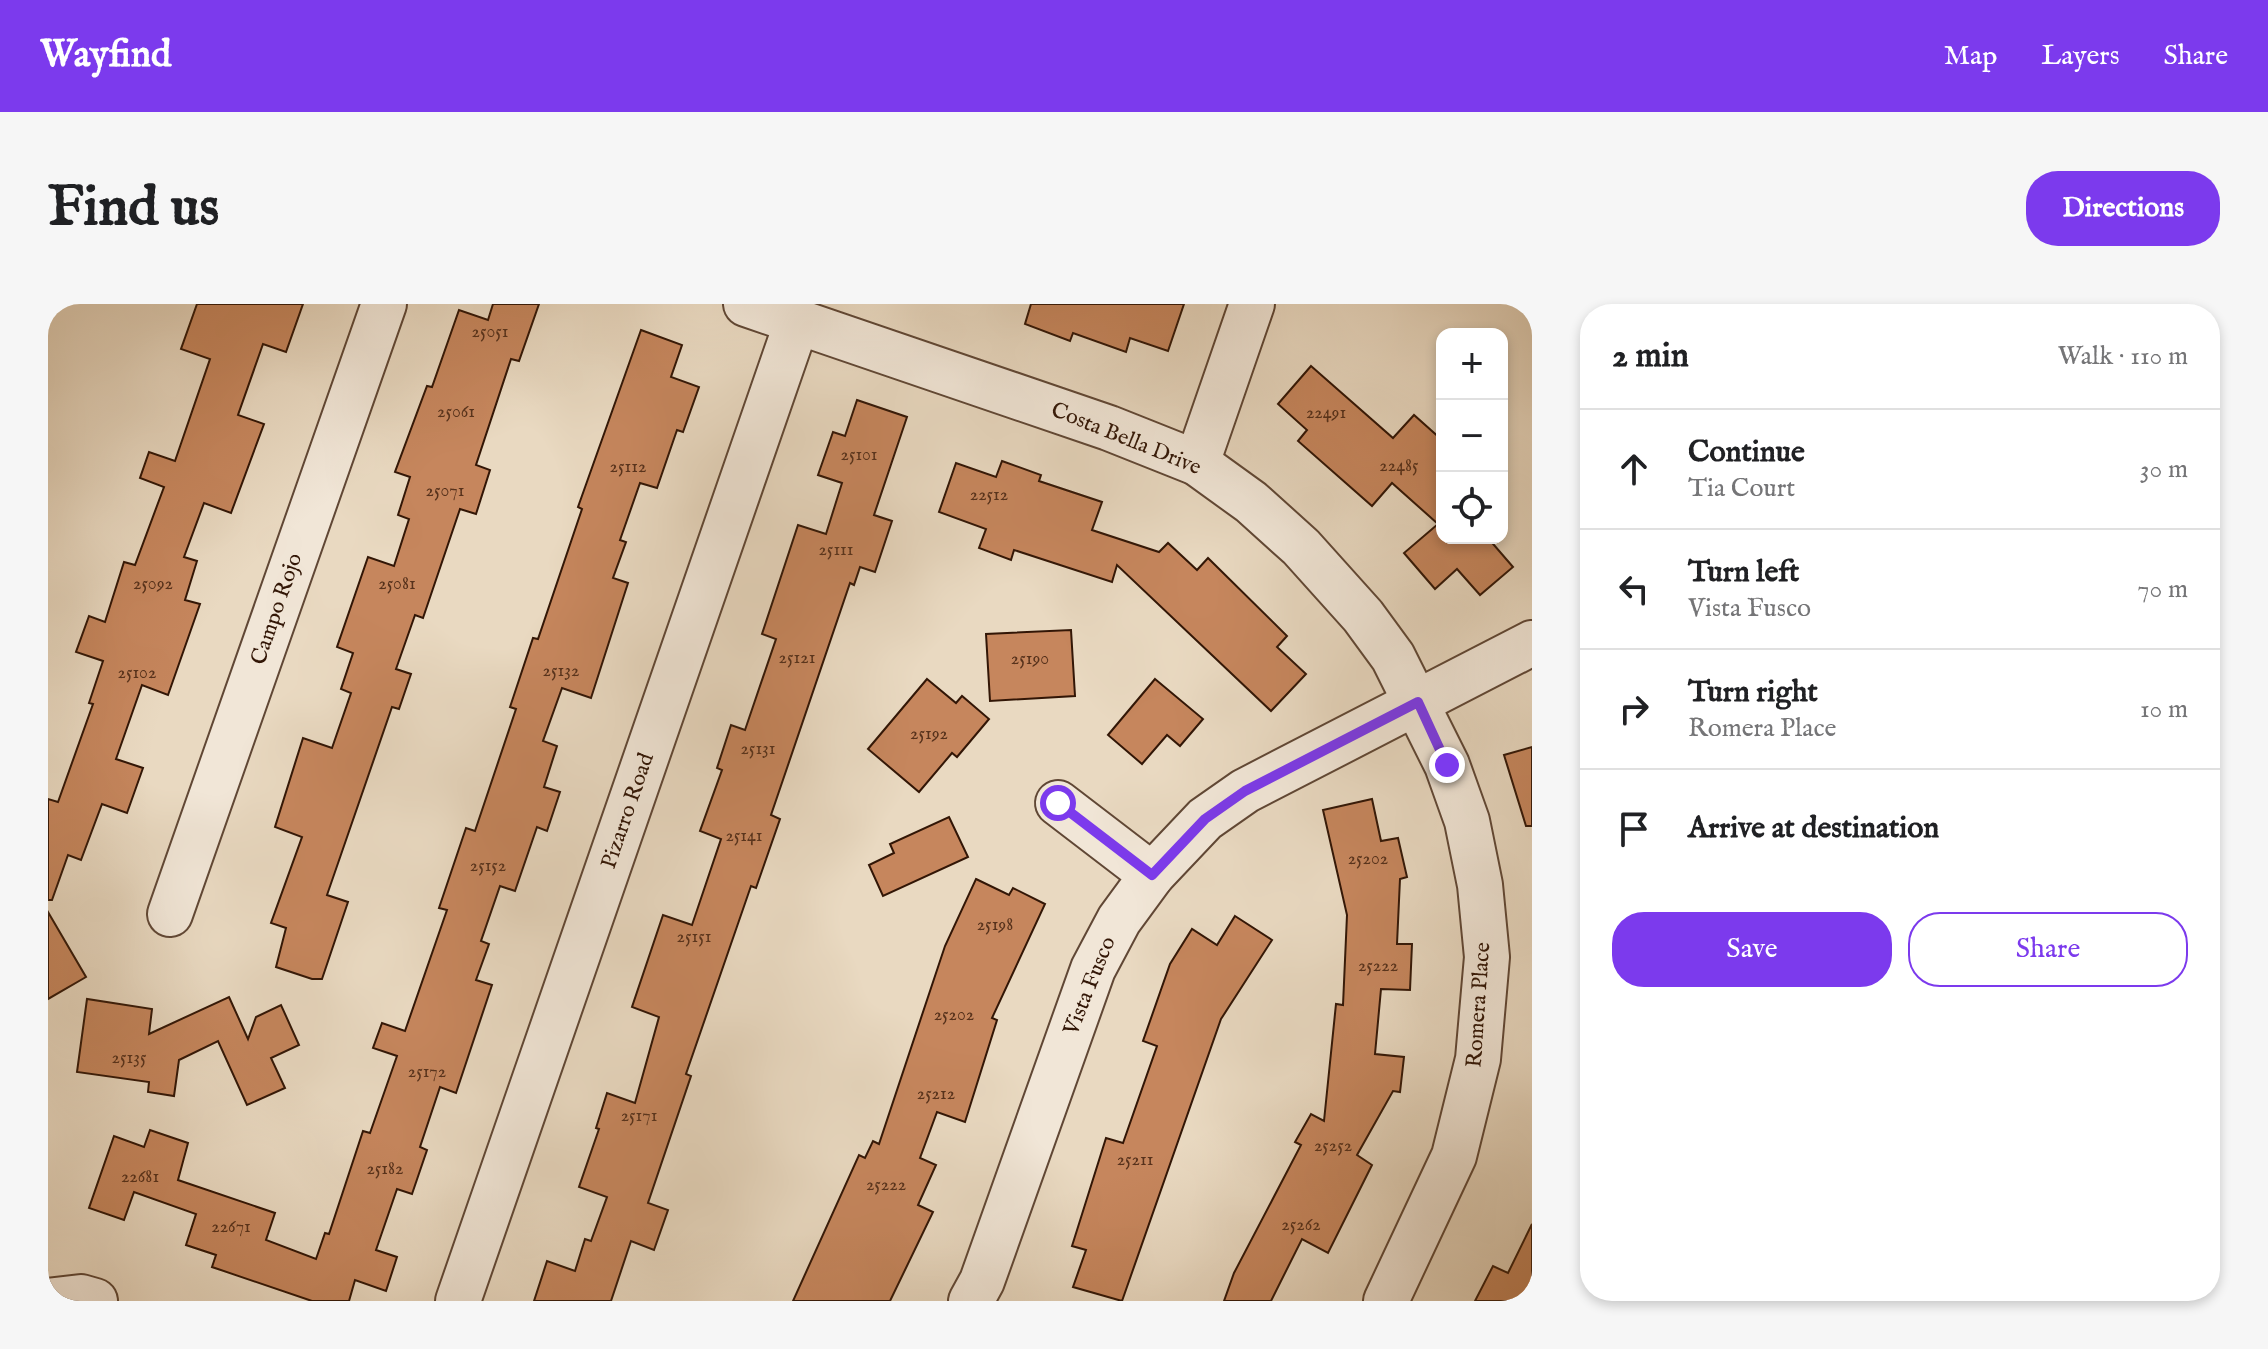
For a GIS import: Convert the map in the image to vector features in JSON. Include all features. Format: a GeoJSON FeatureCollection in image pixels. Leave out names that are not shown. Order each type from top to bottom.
{"type":"FeatureCollection","features":[{"type":"Feature","properties":{"kind":"street","name":"Campo Rojo"},"geometry":{"type":"LineString","coordinates":[[170,914],[384,304]]}},
{"type":"Feature","properties":{"kind":"street","name":"Costa Bella Drive"},"geometry":{"type":"LineString","coordinates":[[746,304],[1109,428],[1197,463],[1251,502],[1301,547],[1363,616],[1393,657],[1418,702]]}},
{"type":"Feature","properties":{"kind":"street"},"geometry":{"type":"LineString","coordinates":[[1197,463],[1252,304]]}},
{"type":"Feature","properties":{"kind":"street","name":"Pizarro Road"},"geometry":{"type":"LineString","coordinates":[[458,1301],[797,322]]}},
{"type":"Feature","properties":{"kind":"street","name":"Vista Fusco"},"geometry":{"type":"LineString","coordinates":[[971,1301],[982,1281],[1093,969],[1119,920],[1152,875],[1205,819],[1245,791],[1532,643]]}},
{"type":"Feature","properties":{"kind":"street","name":"Romera Place"},"geometry":{"type":"LineString","coordinates":[[1386,1301],[1454,1156],[1478,1059],[1487,957],[1480,885],[1467,821],[1418,702]]}},
{"type":"Feature","properties":{"kind":"street"},"geometry":{"type":"LineString","coordinates":[[1058,803],[1152,875]]}},
{"type":"Feature","properties":{"kind":"street"},"geometry":{"type":"LineString","coordinates":[[49,1300],[81,1297],[95,1301]]}},
{"type":"Feature","properties":{"kind":"building"},"geometry":{"type":"Polygon","coordinates":[[[197,304],[303,304],[286,352],[263,344],[238,415],[264,424],[231,513],[204,503],[184,557],[197,561],[185,600],[200,604],[168,695],[142,685],[116,759],[143,768],[127,813],[102,804],[81,860],[68,855],[52,900],[48,900],[48,799],[58,802],[93,704],[89,703],[103,661],[76,652],[89,616],[105,622],[124,562],[135,565],[164,487],[140,478],[149,452],[175,461],[210,359],[181,349],[197,304]]]}},
{"type":"Feature","properties":{"kind":"building"},"geometry":{"type":"Polygon","coordinates":[[[493,304],[539,304],[519,361],[511,359],[476,465],[490,470],[476,514],[460,509],[423,618],[415,615],[396,669],[411,674],[399,709],[392,707],[327,895],[348,902],[322,979],[312,979],[276,967],[286,928],[271,923],[302,837],[275,827],[303,738],[332,748],[351,693],[341,689],[353,653],[337,647],[368,557],[394,566],[409,519],[398,515],[410,477],[395,472],[427,386],[432,387],[459,310],[488,320],[493,304]]]}},
{"type":"Feature","properties":{"kind":"building"},"geometry":{"type":"Polygon","coordinates":[[[1031,304],[1184,304],[1168,351],[1130,338],[1126,352],[1073,333],[1070,341],[1025,324],[1031,304]]]}},
{"type":"Feature","properties":{"kind":"building"},"geometry":{"type":"Polygon","coordinates":[[[641,330],[682,345],[671,377],[699,387],[683,432],[677,430],[657,488],[640,483],[620,540],[626,542],[613,578],[628,583],[591,698],[562,688],[543,741],[557,746],[544,787],[560,792],[547,831],[537,827],[515,891],[500,886],[481,941],[489,944],[476,980],[492,985],[456,1093],[440,1087],[420,1147],[427,1150],[412,1194],[397,1189],[376,1250],[397,1257],[386,1291],[355,1280],[349,1301],[312,1301],[212,1267],[216,1255],[186,1245],[196,1214],[134,1192],[124,1220],[89,1208],[114,1136],[144,1147],[150,1130],[188,1143],[178,1180],[275,1213],[266,1240],[316,1259],[325,1233],[329,1234],[363,1131],[370,1133],[397,1056],[373,1048],[382,1023],[405,1031],[447,910],[439,908],[466,828],[475,831],[516,709],[510,707],[533,638],[538,639],[582,509],[578,507],[641,330]]]}},
{"type":"Feature","properties":{"kind":"building"},"geometry":{"type":"Polygon","coordinates":[[[1311,366],[1393,438],[1414,415],[1436,435],[1436,522],[1392,483],[1372,506],[1298,441],[1307,430],[1278,404],[1311,366]]]}},
{"type":"Feature","properties":{"kind":"building"},"geometry":{"type":"Polygon","coordinates":[[[857,400],[907,417],[874,515],[892,521],[875,572],[860,567],[854,585],[850,583],[771,815],[780,819],[756,888],[751,886],[686,1074],[691,1076],[648,1203],[668,1210],[654,1250],[631,1241],[611,1301],[534,1301],[547,1261],[575,1271],[585,1239],[591,1241],[607,1197],[579,1187],[599,1129],[596,1128],[607,1093],[635,1103],[659,1017],[632,1007],[663,915],[692,925],[721,839],[700,831],[722,770],[717,768],[731,725],[745,730],[776,639],[762,634],[798,525],[826,534],[842,483],[818,475],[833,432],[845,436],[857,400]]]}},
{"type":"Feature","properties":{"kind":"building"},"geometry":{"type":"Polygon","coordinates":[[[1002,461],[1041,475],[1039,481],[1102,502],[1092,530],[1159,552],[1168,543],[1197,570],[1208,558],[1287,636],[1277,647],[1306,674],[1271,711],[1117,565],[1112,582],[1014,550],[1011,560],[979,548],[986,529],[939,512],[956,463],[996,477],[1002,461]]]}},
{"type":"Feature","properties":{"kind":"building"},"geometry":{"type":"Polygon","coordinates":[[[1436,526],[1436,544],[1493,544],[1513,567],[1480,595],[1457,569],[1435,589],[1404,553],[1436,526]]]}},
{"type":"Feature","properties":{"kind":"building"},"geometry":{"type":"Polygon","coordinates":[[[1071,630],[1075,696],[990,701],[986,634],[1071,630]]]}},
{"type":"Feature","properties":{"kind":"building"},"geometry":{"type":"Polygon","coordinates":[[[927,679],[956,703],[962,696],[989,719],[957,757],[952,753],[919,792],[868,749],[927,679]]]}},
{"type":"Feature","properties":{"kind":"building"},"geometry":{"type":"Polygon","coordinates":[[[1155,679],[1203,719],[1180,746],[1167,735],[1142,764],[1108,735],[1155,679]]]}},
{"type":"Feature","properties":{"kind":"building"},"geometry":{"type":"Polygon","coordinates":[[[1532,747],[1532,826],[1526,826],[1504,755],[1532,747]]]}},
{"type":"Feature","properties":{"kind":"building"},"geometry":{"type":"Polygon","coordinates":[[[1372,799],[1381,841],[1398,838],[1407,877],[1400,879],[1397,944],[1412,944],[1410,990],[1381,989],[1375,1054],[1404,1057],[1400,1092],[1393,1091],[1357,1155],[1372,1165],[1328,1253],[1302,1239],[1271,1301],[1224,1301],[1234,1273],[1301,1145],[1295,1142],[1311,1114],[1324,1121],[1336,1004],[1343,1005],[1347,915],[1323,810],[1372,799]]]}},
{"type":"Feature","properties":{"kind":"building"},"geometry":{"type":"Polygon","coordinates":[[[949,817],[968,857],[883,896],[869,865],[894,853],[890,844],[949,817]]]}},
{"type":"Feature","properties":{"kind":"building"},"geometry":{"type":"Polygon","coordinates":[[[976,879],[1009,895],[1013,888],[1045,904],[992,1018],[997,1020],[965,1122],[937,1112],[920,1158],[936,1165],[918,1205],[933,1212],[890,1301],[793,1301],[859,1155],[865,1158],[873,1141],[879,1144],[945,946],[976,879]]]}},
{"type":"Feature","properties":{"kind":"building"},"geometry":{"type":"Polygon","coordinates":[[[48,912],[86,977],[48,999],[48,912]]]}},
{"type":"Feature","properties":{"kind":"building"},"geometry":{"type":"Polygon","coordinates":[[[1235,916],[1272,940],[1221,1019],[1122,1301],[1073,1287],[1086,1250],[1072,1246],[1106,1138],[1123,1143],[1157,1046],[1143,1041],[1170,964],[1192,929],[1217,945],[1235,916]]]}},
{"type":"Feature","properties":{"kind":"building"},"geometry":{"type":"Polygon","coordinates":[[[229,997],[248,1039],[256,1017],[281,1005],[299,1045],[271,1058],[285,1088],[247,1105],[218,1041],[179,1060],[174,1096],[148,1092],[149,1082],[77,1072],[87,999],[152,1009],[149,1034],[229,997]]]}},
{"type":"Feature","properties":{"kind":"building"},"geometry":{"type":"Polygon","coordinates":[[[1532,1224],[1532,1301],[1475,1301],[1493,1266],[1508,1273],[1532,1224]]]}},
{"type":"Feature","properties":{"kind":"route"},"geometry":{"type":"LineString","coordinates":[[1058,803],[1152,875],[1205,819],[1245,791],[1418,702],[1447,765]]}}]}
